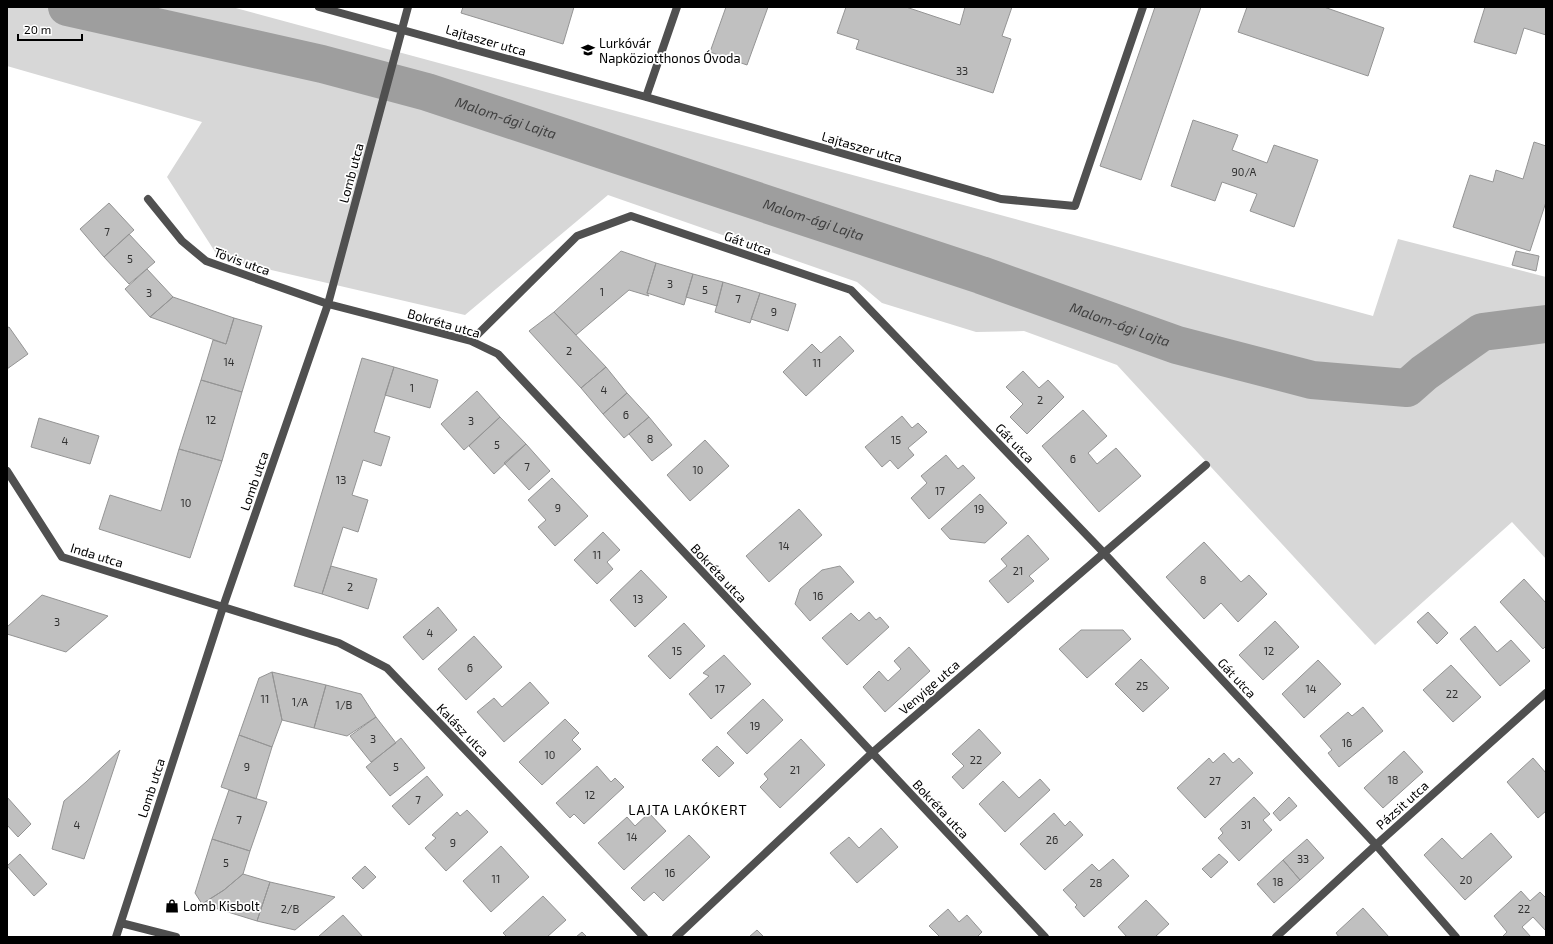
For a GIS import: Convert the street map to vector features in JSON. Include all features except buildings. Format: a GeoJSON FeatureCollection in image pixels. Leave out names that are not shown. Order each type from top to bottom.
{"type":"FeatureCollection","features":[{"type":"Feature","properties":{"kind":"street","name":"Lajtaszer utca"},"geometry":{"type":"LineString","coordinates":[[319,7],[646,97],[1001,199],[1075,206],[1143,7]]}},
{"type":"Feature","properties":{"kind":"street","name":"Lomb utca"},"geometry":{"type":"LineString","coordinates":[[116,937],[222,607],[328,304],[408,7]]}},
{"type":"Feature","properties":{"kind":"street"},"geometry":{"type":"LineString","coordinates":[[646,97],[677,7]]}},
{"type":"Feature","properties":{"kind":"street","name":"Tövis utca"},"geometry":{"type":"LineString","coordinates":[[148,199],[182,241],[206,261],[328,304]]}},
{"type":"Feature","properties":{"kind":"street","name":"Gát utca"},"geometry":{"type":"LineString","coordinates":[[471,341],[577,236],[631,216],[851,290],[1103,552],[1376,845],[1456,937]]}},
{"type":"Feature","properties":{"kind":"street","name":"Bokréta utca"},"geometry":{"type":"LineString","coordinates":[[328,304],[471,341],[498,354],[1046,937]]}},
{"type":"Feature","properties":{"kind":"street","name":"Venyige utca"},"geometry":{"type":"LineString","coordinates":[[676,937],[872,753],[1103,552],[1206,465]]}},
{"type":"Feature","properties":{"kind":"street","name":"Inda utca"},"geometry":{"type":"LineString","coordinates":[[7,471],[62,557],[222,607]]}},
{"type":"Feature","properties":{"kind":"street","name":"Kalász utca"},"geometry":{"type":"LineString","coordinates":[[222,607],[339,643],[387,668],[644,937]]}},
{"type":"Feature","properties":{"kind":"street","name":"Pázsit utca"},"geometry":{"type":"LineString","coordinates":[[1276,937],[1376,845],[1546,693]]}},
{"type":"Feature","properties":{"kind":"street"},"geometry":{"type":"LineString","coordinates":[[121,922],[176,937]]}},
{"type":"Feature","properties":{"kind":"shaded area"},"geometry":{"type":"Polygon","coordinates":[[[7,7],[232,7],[1373,316],[1398,239],[1546,277],[1546,559],[1512,522],[1375,645],[1117,365],[1024,331],[976,332],[882,303],[857,282],[608,195],[465,315],[219,258],[167,177],[202,122],[7,66],[7,7]]]}},
{"type":"Feature","properties":{"kind":"waterway","name":"Malom-ági Lajta"},"geometry":{"type":"LineString","coordinates":[[67,7],[322,64],[427,92],[981,275],[1177,345],[1312,380],[1407,388],[1424,373],[1482,332],[1546,324]]}},
{"type":"Feature","properties":{"kind":"place","name":"Lurkóvár Napköziotthonos Óvoda"},"geometry":{"type":"Point","coordinates":[588,50]}},
{"type":"Feature","properties":{"kind":"place","name":"Lomb Kisbolt"},"geometry":{"type":"Point","coordinates":[172,906]}},
{"type":"Feature","properties":{"kind":"district","name":"LAJTA LAKÓKERT"},"geometry":{"type":"Point","coordinates":[688,810]}}]}
